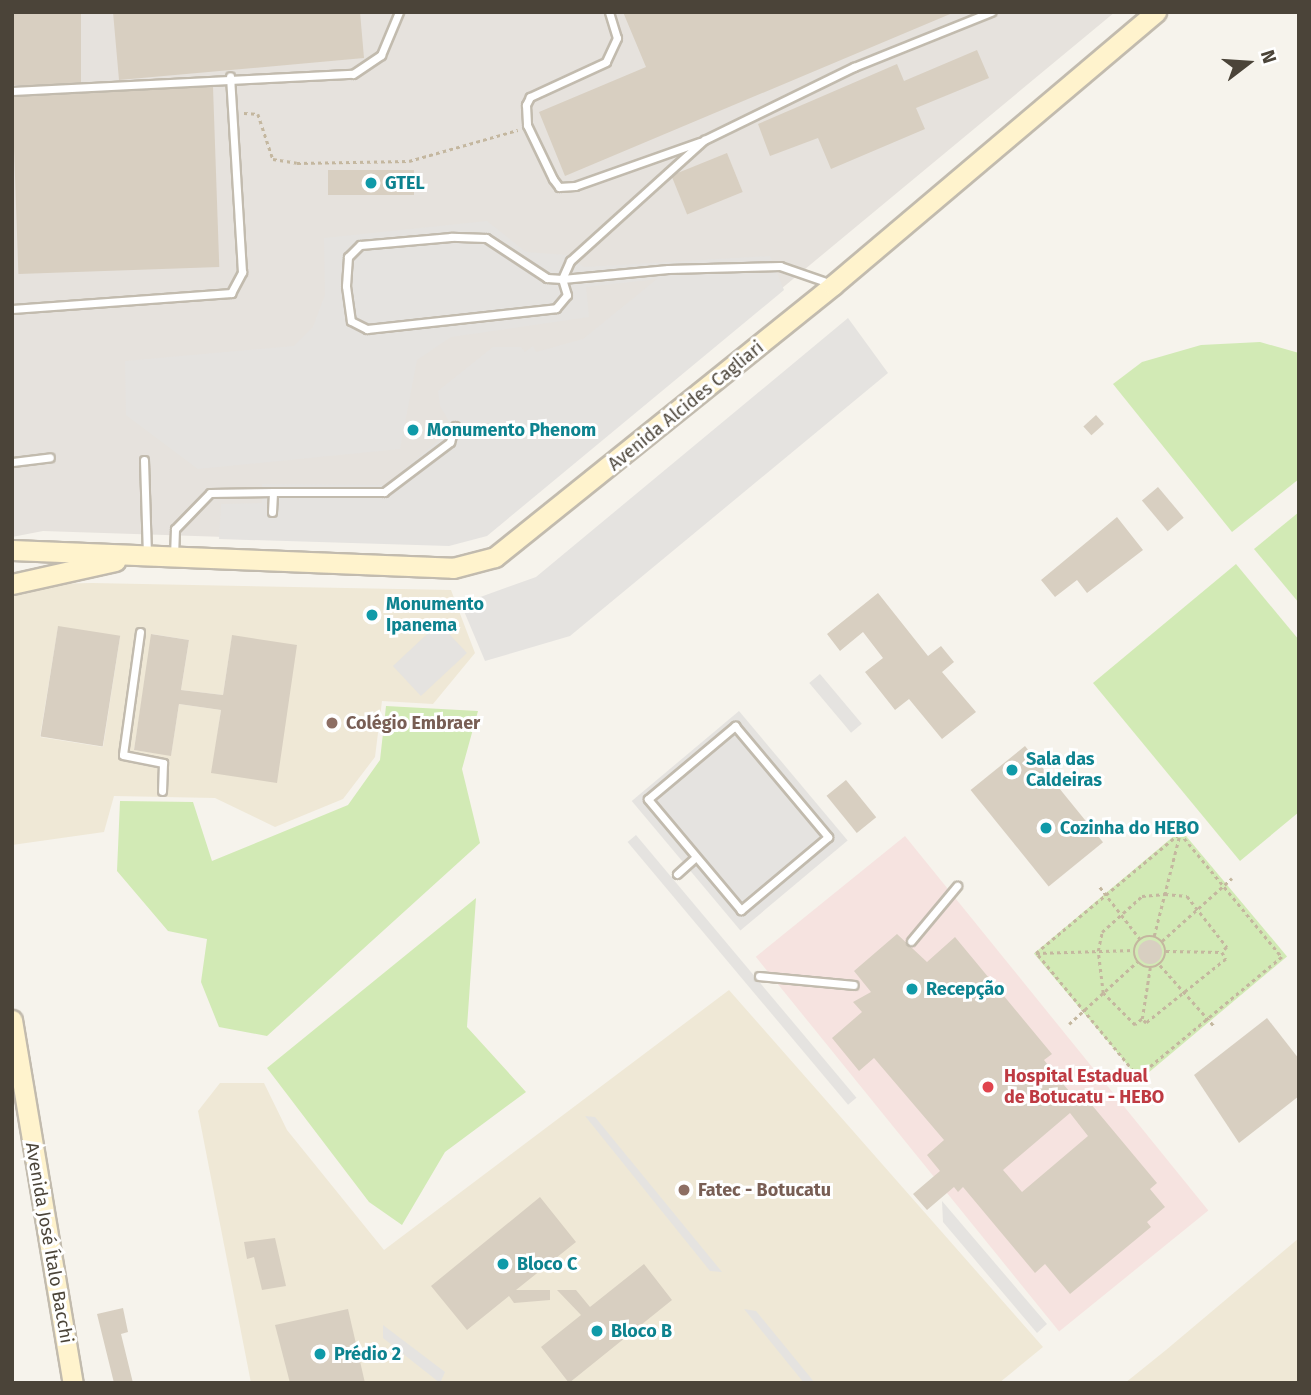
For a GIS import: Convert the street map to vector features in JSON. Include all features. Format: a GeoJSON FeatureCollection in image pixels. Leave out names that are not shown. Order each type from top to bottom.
{"type":"FeatureCollection","features":[{"type":"Feature","properties":{"kind":"main road","name":"Avenida Alcides Cagliari"},"geometry":{"type":"LineString","coordinates":[[12,550],[91,551],[137,559],[453,568],[495,557],[833,285],[1156,12]]}},
{"type":"Feature","properties":{"kind":"main road","name":"Avenida Alcides Cagliari"},"geometry":{"type":"LineString","coordinates":[[12,583],[137,559]]}},
{"type":"Feature","properties":{"kind":"main road","name":"Avenida José Ítalo Bacchi"},"geometry":{"type":"LineString","coordinates":[[12,1020],[74,1383]]}},
{"type":"Feature","properties":{"kind":"lane"},"geometry":{"type":"LineString","coordinates":[[12,90],[230,76],[352,74],[381,55],[400,12]]}},
{"type":"Feature","properties":{"kind":"lane"},"geometry":{"type":"LineString","coordinates":[[609,12],[616,25],[614,52],[607,62],[530,97],[527,125],[553,179],[566,188],[704,140],[854,68],[991,12]]}},
{"type":"Feature","properties":{"kind":"lane"},"geometry":{"type":"LineString","coordinates":[[12,309],[231,293],[242,272],[230,76]]}},
{"type":"Feature","properties":{"kind":"lane"},"geometry":{"type":"LineString","coordinates":[[704,140],[570,261],[562,279],[567,295],[556,308],[367,329],[351,321],[346,286],[348,257],[360,246],[451,237],[486,239],[547,278],[562,279],[780,266],[833,285]]}},
{"type":"Feature","properties":{"kind":"lane"},"geometry":{"type":"LineString","coordinates":[[174,560],[175,529],[210,493],[379,494],[450,442],[455,426]]}},
{"type":"Feature","properties":{"kind":"lane"},"geometry":{"type":"LineString","coordinates":[[12,462],[50,457]]}},
{"type":"Feature","properties":{"kind":"lane"},"geometry":{"type":"LineString","coordinates":[[137,559],[144,460]]}},
{"type":"Feature","properties":{"kind":"lane"},"geometry":{"type":"LineString","coordinates":[[272,513],[274,492]]}},
{"type":"Feature","properties":{"kind":"lane"},"geometry":{"type":"LineString","coordinates":[[140,632],[123,755],[163,763],[162,791]]}},
{"type":"Feature","properties":{"kind":"lane"},"geometry":{"type":"LineString","coordinates":[[734,726],[828,837],[741,910],[696,857],[648,799],[734,726]]}},
{"type":"Feature","properties":{"kind":"lane"},"geometry":{"type":"LineString","coordinates":[[677,874],[696,857]]}},
{"type":"Feature","properties":{"kind":"lane"},"geometry":{"type":"LineString","coordinates":[[911,941],[957,886]]}},
{"type":"Feature","properties":{"kind":"lane"},"geometry":{"type":"LineString","coordinates":[[759,976],[854,985]]}},
{"type":"Feature","properties":{"kind":"path"},"geometry":{"type":"LineString","coordinates":[[233,114],[258,114],[273,159],[297,163],[410,161],[527,125]]}},
{"type":"Feature","properties":{"kind":"path"},"geometry":{"type":"LineString","coordinates":[[1036,953],[1138,1077],[1282,957],[1180,833]]}},
{"type":"Feature","properties":{"kind":"path"},"geometry":{"type":"LineString","coordinates":[[1154,936],[1180,833]]}},
{"type":"Feature","properties":{"kind":"path"},"geometry":{"type":"LineString","coordinates":[[1036,953],[1180,833]]}},
{"type":"Feature","properties":{"kind":"path"},"geometry":{"type":"LineString","coordinates":[[1162,941],[1232,878]]}},
{"type":"Feature","properties":{"kind":"path"},"geometry":{"type":"LineString","coordinates":[[1100,887],[1140,939]]}},
{"type":"Feature","properties":{"kind":"path"},"geometry":{"type":"LineString","coordinates":[[1150,968],[1143,1019],[1135,1025],[1103,993],[1098,951],[1102,932],[1119,912],[1142,896],[1187,896],[1227,947],[1222,952],[1166,951]]}},
{"type":"Feature","properties":{"kind":"path"},"geometry":{"type":"LineString","coordinates":[[1154,936],[1162,941],[1166,951],[1160,965],[1150,968],[1138,961],[1134,950],[1140,939],[1154,936]]}},
{"type":"Feature","properties":{"kind":"path"},"geometry":{"type":"LineString","coordinates":[[1036,953],[1134,950]]}},
{"type":"Feature","properties":{"kind":"path"},"geometry":{"type":"LineString","coordinates":[[1143,1019],[1146,1023],[1226,959],[1222,952]]}},
{"type":"Feature","properties":{"kind":"path"},"geometry":{"type":"LineString","coordinates":[[1069,1024],[1138,961]]}},
{"type":"Feature","properties":{"kind":"path"},"geometry":{"type":"LineString","coordinates":[[1160,965],[1215,1027]]}},
{"type":"Feature","properties":{"kind":"shaded area"},"geometry":{"type":"Polygon","coordinates":[[[12,12],[1115,12],[488,532],[442,544],[43,531],[12,537],[12,12]]]}},
{"type":"Feature","properties":{"kind":"shaded area"},"geometry":{"type":"Polygon","coordinates":[[[487,221],[526,252],[567,255],[584,267],[770,256],[784,290],[487,536],[449,546],[219,539],[221,504],[262,503],[262,484],[386,485],[453,428],[440,406],[438,391],[493,347],[521,347],[525,352],[533,346],[536,352],[583,339],[657,279],[586,287],[589,317],[451,337],[417,360],[400,449],[198,469],[126,415],[125,361],[294,346],[313,327],[325,295],[324,238],[487,221]]]}},
{"type":"Feature","properties":{"kind":"shaded area"},"geometry":{"type":"Polygon","coordinates":[[[848,318],[888,373],[570,636],[485,661],[461,604],[536,577],[848,318]]]}},
{"type":"Feature","properties":{"kind":"shaded area","name":"Colégio Embraer"},"geometry":{"type":"Polygon","coordinates":[[[45,584],[451,590],[475,653],[433,704],[382,701],[375,757],[343,799],[275,827],[215,798],[114,796],[104,832],[12,845],[12,597],[45,584]],[[58,627],[40,737],[103,747],[120,637],[58,627]],[[152,634],[134,750],[171,755],[179,704],[221,710],[212,773],[297,646],[232,636],[223,695],[181,690],[189,640],[152,634]]]}},
{"type":"Feature","properties":{"kind":"shaded area"},"geometry":{"type":"Polygon","coordinates":[[[439,623],[467,653],[421,696],[393,666],[439,623]]]}},
{"type":"Feature","properties":{"kind":"shaded area"},"geometry":{"type":"Polygon","coordinates":[[[820,674],[862,724],[851,733],[809,683],[820,674]]]}},
{"type":"Feature","properties":{"kind":"shaded area"},"geometry":{"type":"Polygon","coordinates":[[[739,711],[848,840],[740,930],[632,801],[739,711]]]}},
{"type":"Feature","properties":{"kind":"shaded area"},"geometry":{"type":"Polygon","coordinates":[[[636,835],[856,1098],[848,1105],[628,842],[636,835]]]}},
{"type":"Feature","properties":{"kind":"shaded area","name":"Hospital Estadual de Botucatu - HEBO"},"geometry":{"type":"Polygon","coordinates":[[[905,836],[1208,1211],[1059,1331],[756,957],[905,836]]]}},
{"type":"Feature","properties":{"kind":"shaded area","name":"Fatec - Botucatu"},"geometry":{"type":"Polygon","coordinates":[[[729,990],[1043,1347],[999,1383],[251,1383],[198,1111],[220,1083],[264,1083],[287,1130],[384,1250],[729,990]]]}},
{"type":"Feature","properties":{"kind":"shaded area"},"geometry":{"type":"Polygon","coordinates":[[[585,1116],[595,1117],[722,1272],[710,1271],[585,1116]]]}},
{"type":"Feature","properties":{"kind":"shaded area"},"geometry":{"type":"Polygon","coordinates":[[[942,1201],[1047,1324],[1037,1333],[943,1222],[942,1201]]]}},
{"type":"Feature","properties":{"kind":"shaded area"},"geometry":{"type":"Polygon","coordinates":[[[1299,1238],[1299,1383],[1125,1383],[1166,1350],[1299,1238]]]}},
{"type":"Feature","properties":{"kind":"shaded area"},"geometry":{"type":"Polygon","coordinates":[[[744,1309],[756,1311],[815,1383],[804,1383],[744,1309]]]}},
{"type":"Feature","properties":{"kind":"shaded area"},"geometry":{"type":"Polygon","coordinates":[[[383,1325],[445,1372],[440,1383],[383,1338],[383,1325]]]}},
{"type":"Feature","properties":{"kind":"green space"},"geometry":{"type":"Polygon","coordinates":[[[1260,342],[1299,353],[1299,479],[1232,532],[1113,384],[1142,362],[1201,345],[1260,342]]]}},
{"type":"Feature","properties":{"kind":"green space"},"geometry":{"type":"Polygon","coordinates":[[[1299,512],[1299,603],[1254,549],[1299,512]]]}},
{"type":"Feature","properties":{"kind":"green space"},"geometry":{"type":"Polygon","coordinates":[[[1236,564],[1299,640],[1299,812],[1240,861],[1093,683],[1236,564]]]}},
{"type":"Feature","properties":{"kind":"green space"},"geometry":{"type":"Polygon","coordinates":[[[386,706],[478,711],[462,769],[480,843],[267,1036],[219,1027],[201,982],[207,939],[168,931],[117,871],[120,801],[193,802],[212,861],[348,805],[380,760],[386,706]]]}},
{"type":"Feature","properties":{"kind":"green space"},"geometry":{"type":"Polygon","coordinates":[[[1181,830],[1287,956],[1140,1080],[1034,953],[1181,830]]]}},
{"type":"Feature","properties":{"kind":"green space"},"geometry":{"type":"Polygon","coordinates":[[[476,898],[467,1027],[526,1092],[445,1152],[402,1225],[369,1202],[267,1068],[476,898]]]}},
{"type":"Feature","properties":{"kind":"building"},"geometry":{"type":"Polygon","coordinates":[[[12,12],[81,12],[81,85],[12,85],[12,12]]]}},
{"type":"Feature","properties":{"kind":"building"},"geometry":{"type":"Polygon","coordinates":[[[113,12],[360,12],[364,58],[119,80],[113,12]]]}},
{"type":"Feature","properties":{"kind":"building"},"geometry":{"type":"Polygon","coordinates":[[[623,12],[955,12],[565,176],[539,112],[646,67],[623,12]]]}},
{"type":"Feature","properties":{"kind":"building"},"geometry":{"type":"Polygon","coordinates":[[[977,50],[989,78],[916,108],[925,129],[831,169],[818,138],[770,156],[758,124],[897,64],[904,81],[977,50]]]}},
{"type":"Feature","properties":{"kind":"building"},"geometry":{"type":"Polygon","coordinates":[[[213,87],[219,267],[18,274],[12,94],[213,87]]]}},
{"type":"Feature","properties":{"kind":"building"},"geometry":{"type":"Polygon","coordinates":[[[727,153],[743,192],[687,214],[671,175],[727,153]]]}},
{"type":"Feature","properties":{"kind":"building","name":"GTEL"},"geometry":{"type":"Polygon","coordinates":[[[328,170],[414,170],[414,195],[328,195],[328,170]]]}},
{"type":"Feature","properties":{"kind":"building"},"geometry":{"type":"Polygon","coordinates":[[[1096,415],[1104,424],[1091,435],[1083,426],[1096,415]]]}},
{"type":"Feature","properties":{"kind":"building"},"geometry":{"type":"Polygon","coordinates":[[[1158,487],[1184,518],[1168,531],[1142,500],[1158,487]]]}},
{"type":"Feature","properties":{"kind":"building"},"geometry":{"type":"Polygon","coordinates":[[[1117,517],[1143,550],[1087,593],[1077,580],[1055,597],[1041,580],[1117,517]]]}},
{"type":"Feature","properties":{"kind":"building"},"geometry":{"type":"Polygon","coordinates":[[[878,593],[928,656],[941,646],[954,662],[942,672],[976,712],[942,739],[909,699],[895,710],[865,672],[883,658],[863,632],[840,651],[827,634],[878,593]]]}},
{"type":"Feature","properties":{"kind":"building"},"geometry":{"type":"Polygon","coordinates":[[[58,626],[120,636],[103,746],[40,737],[58,626]]]}},
{"type":"Feature","properties":{"kind":"building"},"geometry":{"type":"Polygon","coordinates":[[[151,634],[189,640],[181,690],[223,695],[232,635],[297,645],[277,783],[211,773],[221,710],[179,704],[171,756],[134,750],[151,634]]]}},
{"type":"Feature","properties":{"kind":"building","name":"Cozinha do HEBO"},"geometry":{"type":"Polygon","coordinates":[[[1025,746],[1103,842],[1049,886],[971,790],[1025,746]]]}},
{"type":"Feature","properties":{"kind":"building"},"geometry":{"type":"Polygon","coordinates":[[[846,780],[876,817],[857,833],[827,796],[846,780]]]}},
{"type":"Feature","properties":{"kind":"building"},"geometry":{"type":"Polygon","coordinates":[[[897,934],[927,962],[955,937],[1052,1054],[1044,1060],[1059,1079],[1074,1097],[1081,1092],[1157,1183],[1150,1189],[1165,1207],[1147,1222],[1151,1227],[1070,1294],[1045,1264],[1035,1273],[963,1187],[958,1192],[954,1187],[927,1210],[913,1194],[940,1171],[927,1155],[944,1140],[874,1058],[859,1071],[832,1038],[862,1012],[853,1002],[871,992],[854,971],[897,934]],[[1070,1113],[1003,1170],[1022,1192],[1088,1136],[1070,1113]]]}},
{"type":"Feature","properties":{"kind":"building"},"geometry":{"type":"Polygon","coordinates":[[[1150,940],[1158,944],[1162,952],[1158,960],[1150,964],[1142,960],[1138,952],[1142,944],[1150,940]]]}},
{"type":"Feature","properties":{"kind":"building"},"geometry":{"type":"Polygon","coordinates":[[[1267,1018],[1299,1059],[1299,1096],[1239,1143],[1194,1075],[1267,1018]]]}},
{"type":"Feature","properties":{"kind":"building","name":"Bloco C"},"geometry":{"type":"Polygon","coordinates":[[[540,1197],[576,1242],[516,1290],[550,1290],[550,1300],[514,1303],[509,1296],[467,1330],[431,1286],[540,1197]]]}},
{"type":"Feature","properties":{"kind":"building"},"geometry":{"type":"Polygon","coordinates":[[[275,1238],[286,1286],[262,1290],[254,1257],[247,1259],[244,1242],[275,1238]]]}},
{"type":"Feature","properties":{"kind":"building","name":"Bloco B"},"geometry":{"type":"Polygon","coordinates":[[[644,1264],[672,1300],[569,1383],[541,1347],[581,1315],[557,1290],[576,1290],[590,1307],[644,1264]]]}},
{"type":"Feature","properties":{"kind":"building"},"geometry":{"type":"Polygon","coordinates":[[[123,1308],[128,1332],[121,1334],[133,1383],[114,1383],[97,1314],[123,1308]]]}},
{"type":"Feature","properties":{"kind":"building","name":"Prédio 2"},"geometry":{"type":"Polygon","coordinates":[[[348,1309],[365,1383],[290,1383],[275,1325],[348,1309]]]}},
{"type":"Feature","properties":{"kind":"place","name":"GTEL"},"geometry":{"type":"Point","coordinates":[371,183]}},
{"type":"Feature","properties":{"kind":"place","name":"Monumento Phenom"},"geometry":{"type":"Point","coordinates":[413,430]}},
{"type":"Feature","properties":{"kind":"place","name":"Monumento Ipanema"},"geometry":{"type":"Point","coordinates":[372,615]}},
{"type":"Feature","properties":{"kind":"place","name":"Colégio Embraer"},"geometry":{"type":"Point","coordinates":[332,723]}},
{"type":"Feature","properties":{"kind":"place","name":"Sala das Caldeiras"},"geometry":{"type":"Point","coordinates":[1012,770]}},
{"type":"Feature","properties":{"kind":"place","name":"Cozinha do HEBO"},"geometry":{"type":"Point","coordinates":[1046,828]}},
{"type":"Feature","properties":{"kind":"place","name":"Recepção"},"geometry":{"type":"Point","coordinates":[912,989]}},
{"type":"Feature","properties":{"kind":"place","name":"Hospital Estadual de Botucatu - HEBO"},"geometry":{"type":"Point","coordinates":[988,1087]}},
{"type":"Feature","properties":{"kind":"place","name":"Fatec - Botucatu"},"geometry":{"type":"Point","coordinates":[684,1190]}},
{"type":"Feature","properties":{"kind":"place","name":"Bloco C"},"geometry":{"type":"Point","coordinates":[503,1264]}},
{"type":"Feature","properties":{"kind":"place","name":"Bloco B"},"geometry":{"type":"Point","coordinates":[597,1331]}},
{"type":"Feature","properties":{"kind":"place","name":"Prédio 2"},"geometry":{"type":"Point","coordinates":[320,1354]}}]}
